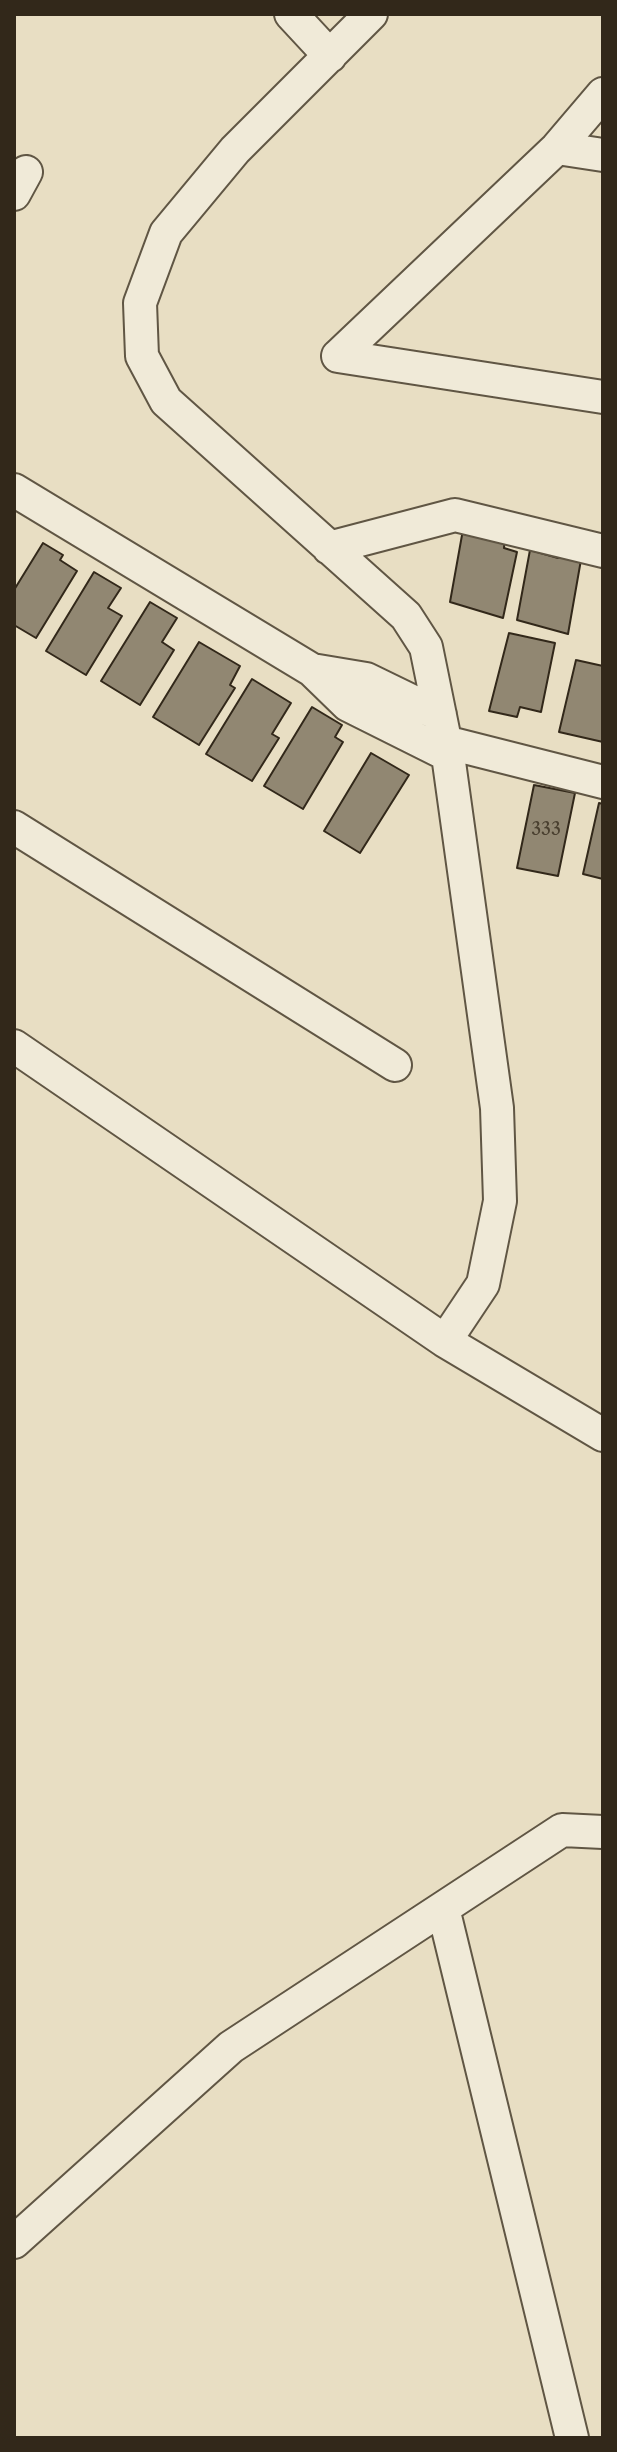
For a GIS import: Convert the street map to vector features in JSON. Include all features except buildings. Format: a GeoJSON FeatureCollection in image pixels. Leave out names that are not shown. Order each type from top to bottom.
{"type":"FeatureCollection","features":[{"type":"Feature","properties":{"kind":"street"},"geometry":{"type":"LineString","coordinates":[[291,14],[330,56]]}},
{"type":"Feature","properties":{"kind":"street"},"geometry":{"type":"LineString","coordinates":[[371,14],[235,150],[166,233],[140,303],[142,356],[166,401],[406,616],[426,647],[444,737],[497,1108],[500,1201],[483,1284],[445,1341]]}},
{"type":"Feature","properties":{"kind":"street"},"geometry":{"type":"LineString","coordinates":[[603,94],[557,148],[338,356],[603,397]]}},
{"type":"Feature","properties":{"kind":"street"},"geometry":{"type":"LineString","coordinates":[[557,148],[603,155]]}},
{"type":"Feature","properties":{"kind":"street"},"geometry":{"type":"LineString","coordinates":[[14,490],[312,670],[348,705],[444,737],[603,782]]}},
{"type":"Feature","properties":{"kind":"street"},"geometry":{"type":"LineString","coordinates":[[329,548],[455,515],[603,551]]}},
{"type":"Feature","properties":{"kind":"street"},"geometry":{"type":"LineString","coordinates":[[14,827],[395,1065]]}},
{"type":"Feature","properties":{"kind":"street"},"geometry":{"type":"LineString","coordinates":[[14,1046],[445,1341],[603,1435]]}},
{"type":"Feature","properties":{"kind":"street"},"geometry":{"type":"LineString","coordinates":[[14,2242],[231,2047],[562,1830],[603,1832]]}},
{"type":"Feature","properties":{"kind":"street"},"geometry":{"type":"LineString","coordinates":[[443,1908],[572,2438]]}}]}
